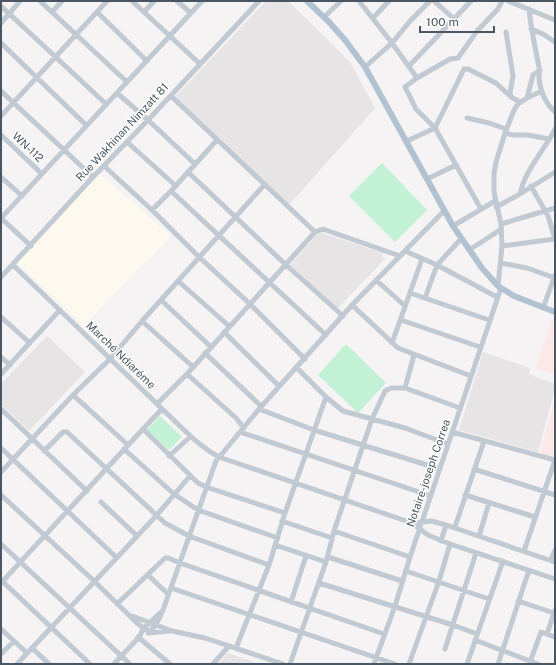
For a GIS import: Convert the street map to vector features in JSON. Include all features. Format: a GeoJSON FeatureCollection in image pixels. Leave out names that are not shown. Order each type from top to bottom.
{"type":"FeatureCollection","features":[{"type":"Feature","properties":{"kind":"main road"},"geometry":{"type":"LineString","coordinates":[[307,1],[345,40],[365,67],[407,141],[444,211],[461,239],[482,268],[500,287],[514,296],[555,312]]}},
{"type":"Feature","properties":{"kind":"street"},"geometry":{"type":"LineString","coordinates":[[1,23],[20,1]]}},
{"type":"Feature","properties":{"kind":"street"},"geometry":{"type":"LineString","coordinates":[[40,1],[127,82]]}},
{"type":"Feature","properties":{"kind":"street"},"geometry":{"type":"LineString","coordinates":[[52,12],[62,1]]}},
{"type":"Feature","properties":{"kind":"street"},"geometry":{"type":"LineString","coordinates":[[1,116],[107,1]]}},
{"type":"Feature","properties":{"kind":"street"},"geometry":{"type":"LineString","coordinates":[[132,1],[200,64]]}},
{"type":"Feature","properties":{"kind":"street"},"geometry":{"type":"LineString","coordinates":[[144,12],[154,1]]}},
{"type":"Feature","properties":{"kind":"street"},"geometry":{"type":"LineString","coordinates":[[176,1],[191,13]]}},
{"type":"Feature","properties":{"kind":"street"},"geometry":{"type":"LineString","coordinates":[[30,246],[1,218],[202,1]]}},
{"type":"Feature","properties":{"kind":"street","name":"Rue Wakhinan Nimzatt 81"},"geometry":{"type":"LineString","coordinates":[[1,277],[259,1]]}},
{"type":"Feature","properties":{"kind":"street"},"geometry":{"type":"LineString","coordinates":[[324,17],[341,1]]}},
{"type":"Feature","properties":{"kind":"street"},"geometry":{"type":"LineString","coordinates":[[359,1],[392,43],[416,78]]}},
{"type":"Feature","properties":{"kind":"street"},"geometry":{"type":"LineString","coordinates":[[373,18],[389,1]]}},
{"type":"Feature","properties":{"kind":"street"},"geometry":{"type":"LineString","coordinates":[[365,67],[392,43],[411,20],[430,1]]}},
{"type":"Feature","properties":{"kind":"street"},"geometry":{"type":"LineString","coordinates":[[434,1],[453,18]]}},
{"type":"Feature","properties":{"kind":"street"},"geometry":{"type":"LineString","coordinates":[[409,66],[453,18],[471,1]]}},
{"type":"Feature","properties":{"kind":"street"},"geometry":{"type":"LineString","coordinates":[[481,209],[435,128],[416,109],[405,89],[406,85],[416,78],[450,59],[457,59],[477,31],[498,9],[502,1]]}},
{"type":"Feature","properties":{"kind":"street"},"geometry":{"type":"LineString","coordinates":[[508,1],[555,20]]}},
{"type":"Feature","properties":{"kind":"street"},"geometry":{"type":"LineString","coordinates":[[522,1],[523,7]]}},
{"type":"Feature","properties":{"kind":"street"},"geometry":{"type":"LineString","coordinates":[[1,6],[106,104]]}},
{"type":"Feature","properties":{"kind":"street"},"geometry":{"type":"LineString","coordinates":[[530,9],[530,29],[540,70],[539,80],[542,91],[548,103],[555,112]]}},
{"type":"Feature","properties":{"kind":"street"},"geometry":{"type":"LineString","coordinates":[[97,12],[147,61]]}},
{"type":"Feature","properties":{"kind":"street"},"geometry":{"type":"LineString","coordinates":[[530,29],[543,34],[555,42]]}},
{"type":"Feature","properties":{"kind":"street"},"geometry":{"type":"LineString","coordinates":[[506,32],[513,76],[510,93],[511,96]]}},
{"type":"Feature","properties":{"kind":"street"},"geometry":{"type":"LineString","coordinates":[[1,43],[86,125]]}},
{"type":"Feature","properties":{"kind":"street"},"geometry":{"type":"LineString","coordinates":[[407,141],[435,128],[464,69],[468,69],[496,83],[520,102]]}},
{"type":"Feature","properties":{"kind":"street"},"geometry":{"type":"LineString","coordinates":[[527,98],[533,75],[540,70]]}},
{"type":"Feature","properties":{"kind":"street"},"geometry":{"type":"LineString","coordinates":[[1,91],[93,177]]}},
{"type":"Feature","properties":{"kind":"street"},"geometry":{"type":"LineString","coordinates":[[542,91],[520,102],[516,106],[498,154],[494,174],[496,204],[501,224],[546,212],[555,208]]}},
{"type":"Feature","properties":{"kind":"street"},"geometry":{"type":"LineString","coordinates":[[117,93],[195,164]]}},
{"type":"Feature","properties":{"kind":"street"},"geometry":{"type":"LineString","coordinates":[[171,96],[315,232]]}},
{"type":"Feature","properties":{"kind":"street"},"geometry":{"type":"LineString","coordinates":[[467,118],[489,123],[513,135],[528,135],[549,140]]}},
{"type":"Feature","properties":{"kind":"street"},"geometry":{"type":"LineString","coordinates":[[520,194],[529,170],[555,129]]}},
{"type":"Feature","properties":{"kind":"street","name":"WN-112"},"geometry":{"type":"LineString","coordinates":[[1,136],[42,174]]}},
{"type":"Feature","properties":{"kind":"street"},"geometry":{"type":"LineString","coordinates":[[152,210],[176,186],[217,140]]}},
{"type":"Feature","properties":{"kind":"street"},"geometry":{"type":"LineString","coordinates":[[127,142],[176,186]]}},
{"type":"Feature","properties":{"kind":"street"},"geometry":{"type":"LineString","coordinates":[[427,180],[456,165]]}},
{"type":"Feature","properties":{"kind":"street"},"geometry":{"type":"LineString","coordinates":[[104,166],[152,210],[305,358]]}},
{"type":"Feature","properties":{"kind":"street"},"geometry":{"type":"LineString","coordinates":[[188,172],[285,264],[343,316]]}},
{"type":"Feature","properties":{"kind":"street"},"geometry":{"type":"LineString","coordinates":[[453,226],[481,209],[520,194],[555,172]]}},
{"type":"Feature","properties":{"kind":"street"},"geometry":{"type":"LineString","coordinates":[[1,177],[22,196]]}},
{"type":"Feature","properties":{"kind":"street"},"geometry":{"type":"LineString","coordinates":[[1,472],[73,394],[110,359],[142,320],[162,300],[265,184]]}},
{"type":"Feature","properties":{"kind":"street"},"geometry":{"type":"LineString","coordinates":[[502,246],[555,239],[546,212],[531,186]]}},
{"type":"Feature","properties":{"kind":"street"},"geometry":{"type":"LineString","coordinates":[[171,191],[268,283],[326,335]]}},
{"type":"Feature","properties":{"kind":"street"},"geometry":{"type":"LineString","coordinates":[[149,632],[156,625],[163,610],[214,464],[218,457],[352,305],[444,211]]}},
{"type":"Feature","properties":{"kind":"street","name":"Notaire-joseph Correa"},"geometry":{"type":"LineString","coordinates":[[374,664],[395,606],[402,581],[497,298],[500,287],[502,246],[500,230],[501,224]]}},
{"type":"Feature","properties":{"kind":"street"},"geometry":{"type":"LineString","coordinates":[[157,404],[315,232],[323,229],[400,256]]}},
{"type":"Feature","properties":{"kind":"street"},"geometry":{"type":"LineString","coordinates":[[469,250],[500,230]]}},
{"type":"Feature","properties":{"kind":"street"},"geometry":{"type":"LineString","coordinates":[[425,298],[437,265],[461,239]]}},
{"type":"Feature","properties":{"kind":"street"},"geometry":{"type":"LineString","coordinates":[[405,251],[437,265],[497,298]]}},
{"type":"Feature","properties":{"kind":"street"},"geometry":{"type":"LineString","coordinates":[[392,343],[422,259]]}},
{"type":"Feature","properties":{"kind":"street"},"geometry":{"type":"LineString","coordinates":[[501,263],[527,268],[555,277],[543,308]]}},
{"type":"Feature","properties":{"kind":"street","name":"Marché Ndiaréme"},"geometry":{"type":"LineString","coordinates":[[13,265],[199,445],[218,457],[412,523]]}},
{"type":"Feature","properties":{"kind":"street"},"geometry":{"type":"LineString","coordinates":[[376,280],[405,306]]}},
{"type":"Feature","properties":{"kind":"street"},"geometry":{"type":"LineString","coordinates":[[178,281],[229,326]]}},
{"type":"Feature","properties":{"kind":"street"},"geometry":{"type":"LineString","coordinates":[[410,293],[490,320]]}},
{"type":"Feature","properties":{"kind":"street"},"geometry":{"type":"LineString","coordinates":[[162,300],[211,346]]}},
{"type":"Feature","properties":{"kind":"street"},"geometry":{"type":"LineString","coordinates":[[352,305],[398,348],[471,376]]}},
{"type":"Feature","properties":{"kind":"street"},"geometry":{"type":"LineString","coordinates":[[1,374],[60,310]]}},
{"type":"Feature","properties":{"kind":"street"},"geometry":{"type":"LineString","coordinates":[[1,318],[30,343]]}},
{"type":"Feature","properties":{"kind":"street"},"geometry":{"type":"LineString","coordinates":[[142,320],[192,366]]}},
{"type":"Feature","properties":{"kind":"street"},"geometry":{"type":"LineString","coordinates":[[401,320],[480,347]]}},
{"type":"Feature","properties":{"kind":"street"},"geometry":{"type":"LineString","coordinates":[[224,332],[279,386]]}},
{"type":"Feature","properties":{"kind":"street"},"geometry":{"type":"LineString","coordinates":[[205,353],[260,408],[314,430],[440,469]]}},
{"type":"Feature","properties":{"kind":"street"},"geometry":{"type":"LineString","coordinates":[[404,388],[414,355]]}},
{"type":"Feature","properties":{"kind":"street"},"geometry":{"type":"LineString","coordinates":[[1,357],[10,365]]}},
{"type":"Feature","properties":{"kind":"street"},"geometry":{"type":"LineString","coordinates":[[296,368],[343,411],[405,428],[448,444]]}},
{"type":"Feature","properties":{"kind":"street"},"geometry":{"type":"LineString","coordinates":[[186,374],[236,418],[242,430],[431,496]]}},
{"type":"Feature","properties":{"kind":"street"},"geometry":{"type":"LineString","coordinates":[[290,664],[327,560],[334,531],[354,470],[372,419],[385,391],[391,388],[404,388],[460,408]]}},
{"type":"Feature","properties":{"kind":"street"},"geometry":{"type":"LineString","coordinates":[[73,394],[128,445]]}},
{"type":"Feature","properties":{"kind":"street"},"geometry":{"type":"LineString","coordinates":[[236,648],[276,545],[282,521],[326,397]]}},
{"type":"Feature","properties":{"kind":"street"},"geometry":{"type":"LineString","coordinates":[[1,408],[87,491]]}},
{"type":"Feature","properties":{"kind":"street"},"geometry":{"type":"LineString","coordinates":[[90,664],[1,581],[87,491],[142,429],[162,409]]}},
{"type":"Feature","properties":{"kind":"street"},"geometry":{"type":"LineString","coordinates":[[142,429],[190,476],[206,487],[285,513]]}},
{"type":"Feature","properties":{"kind":"street"},"geometry":{"type":"LineString","coordinates":[[44,450],[63,432],[65,432],[165,523],[189,536],[268,565]]}},
{"type":"Feature","properties":{"kind":"street"},"geometry":{"type":"LineString","coordinates":[[452,432],[555,460],[524,551]]}},
{"type":"Feature","properties":{"kind":"street"},"geometry":{"type":"LineString","coordinates":[[169,456],[190,437]]}},
{"type":"Feature","properties":{"kind":"street"},"geometry":{"type":"LineString","coordinates":[[455,527],[484,441]]}},
{"type":"Feature","properties":{"kind":"street"},"geometry":{"type":"LineString","coordinates":[[1,448],[117,558]]}},
{"type":"Feature","properties":{"kind":"street"},"geometry":{"type":"LineString","coordinates":[[124,449],[174,494],[198,510],[278,538]]}},
{"type":"Feature","properties":{"kind":"street"},"geometry":{"type":"LineString","coordinates":[[474,469],[555,495]]}},
{"type":"Feature","properties":{"kind":"street"},"geometry":{"type":"LineString","coordinates":[[17,664],[156,516],[190,476]]}},
{"type":"Feature","properties":{"kind":"street"},"geometry":{"type":"LineString","coordinates":[[1,495],[149,632]]}},
{"type":"Feature","properties":{"kind":"street"},"geometry":{"type":"LineString","coordinates":[[465,495],[535,517]]}},
{"type":"Feature","properties":{"kind":"street"},"geometry":{"type":"LineString","coordinates":[[101,502],[137,536]]}},
{"type":"Feature","properties":{"kind":"street"},"geometry":{"type":"LineString","coordinates":[[479,536],[489,503]]}},
{"type":"Feature","properties":{"kind":"street"},"geometry":{"type":"LineString","coordinates":[[282,521],[332,538]]}},
{"type":"Feature","properties":{"kind":"street"},"geometry":{"type":"LineString","coordinates":[[412,523],[422,521],[434,522],[455,527],[553,561],[555,550]]}},
{"type":"Feature","properties":{"kind":"street"},"geometry":{"type":"LineString","coordinates":[[412,523],[428,535],[441,541],[555,579]]}},
{"type":"Feature","properties":{"kind":"street"},"geometry":{"type":"LineString","coordinates":[[441,541],[446,525]]}},
{"type":"Feature","properties":{"kind":"street"},"geometry":{"type":"LineString","coordinates":[[334,531],[410,557]]}},
{"type":"Feature","properties":{"kind":"street"},"geometry":{"type":"LineString","coordinates":[[1,544],[130,664]]}},
{"type":"Feature","properties":{"kind":"street"},"geometry":{"type":"LineString","coordinates":[[409,664],[439,581],[450,544]]}},
{"type":"Feature","properties":{"kind":"street"},"geometry":{"type":"LineString","coordinates":[[276,545],[306,556],[327,560],[402,581]]}},
{"type":"Feature","properties":{"kind":"street"},"geometry":{"type":"LineString","coordinates":[[445,649],[476,552]]}},
{"type":"Feature","properties":{"kind":"street"},"geometry":{"type":"LineString","coordinates":[[290,602],[306,556]]}},
{"type":"Feature","properties":{"kind":"street"},"geometry":{"type":"LineString","coordinates":[[117,604],[165,558],[168,558],[384,634]]}},
{"type":"Feature","properties":{"kind":"street"},"geometry":{"type":"LineString","coordinates":[[467,664],[502,561]]}},
{"type":"Feature","properties":{"kind":"street"},"geometry":{"type":"LineString","coordinates":[[498,664],[529,570]]}},
{"type":"Feature","properties":{"kind":"street"},"geometry":{"type":"LineString","coordinates":[[406,571],[489,599]]}},
{"type":"Feature","properties":{"kind":"street"},"geometry":{"type":"LineString","coordinates":[[148,575],[168,594]]}},
{"type":"Feature","properties":{"kind":"street"},"geometry":{"type":"LineString","coordinates":[[319,583],[395,606],[478,634]]}},
{"type":"Feature","properties":{"kind":"street"},"geometry":{"type":"LineString","coordinates":[[170,588],[395,664]]}},
{"type":"Feature","properties":{"kind":"street"},"geometry":{"type":"LineString","coordinates":[[518,601],[554,612],[547,634]]}},
{"type":"Feature","properties":{"kind":"street"},"geometry":{"type":"LineString","coordinates":[[114,664],[139,636],[143,628],[163,610]]}},
{"type":"Feature","properties":{"kind":"street"},"geometry":{"type":"LineString","coordinates":[[128,614],[142,621],[150,622],[172,631],[198,636],[283,664]]}},
{"type":"Feature","properties":{"kind":"street"},"geometry":{"type":"LineString","coordinates":[[1,629],[27,653]]}},
{"type":"Feature","properties":{"kind":"street"},"geometry":{"type":"LineString","coordinates":[[139,636],[149,632],[172,631]]}},
{"type":"Feature","properties":{"kind":"street"},"geometry":{"type":"LineString","coordinates":[[530,662],[541,632],[555,637]]}},
{"type":"Feature","properties":{"kind":"street"},"geometry":{"type":"LineString","coordinates":[[139,636],[170,664]]}},
{"type":"Feature","properties":{"kind":"street"},"geometry":{"type":"LineString","coordinates":[[475,640],[537,664]]}},
{"type":"Feature","properties":{"kind":"street"},"geometry":{"type":"LineString","coordinates":[[1,654],[14,641]]}},
{"type":"Feature","properties":{"kind":"street"},"geometry":{"type":"LineString","coordinates":[[213,664],[229,646]]}},
{"type":"Feature","properties":{"kind":"street"},"geometry":{"type":"LineString","coordinates":[[32,648],[49,664]]}},
{"type":"Feature","properties":{"kind":"shaded area"},"geometry":{"type":"Polygon","coordinates":[[[266,1],[288,1],[350,62],[375,108],[289,205],[175,97],[266,1]]]}},
{"type":"Feature","properties":{"kind":"shaded area"},"geometry":{"type":"Polygon","coordinates":[[[99,173],[171,236],[84,326],[17,262],[99,173]]]}},
{"type":"Feature","properties":{"kind":"shaded area"},"geometry":{"type":"Polygon","coordinates":[[[319,232],[383,253],[382,257],[385,259],[337,309],[290,265],[319,232]]]}},
{"type":"Feature","properties":{"kind":"shaded area"},"geometry":{"type":"Polygon","coordinates":[[[552,320],[555,321],[555,374],[536,369],[552,320]]]}},
{"type":"Feature","properties":{"kind":"shaded area"},"geometry":{"type":"Polygon","coordinates":[[[47,336],[85,372],[29,431],[1,404],[1,384],[47,336]]]}},
{"type":"Feature","properties":{"kind":"shaded area"},"geometry":{"type":"Polygon","coordinates":[[[483,352],[530,368],[529,374],[555,384],[555,389],[538,452],[459,430],[483,352]]]}},
{"type":"Feature","properties":{"kind":"shaded area"},"geometry":{"type":"Polygon","coordinates":[[[555,398],[555,456],[540,453],[555,398]]]}},
{"type":"Feature","properties":{"kind":"shaded area"},"geometry":{"type":"Polygon","coordinates":[[[228,653],[260,664],[218,664],[228,653]]]}},
{"type":"Feature","properties":{"kind":"green space"},"geometry":{"type":"Polygon","coordinates":[[[382,163],[427,210],[395,242],[349,196],[382,163]]]}},
{"type":"Feature","properties":{"kind":"green space"},"geometry":{"type":"Polygon","coordinates":[[[346,344],[386,383],[358,413],[318,375],[346,344]]]}},
{"type":"Feature","properties":{"kind":"green space"},"geometry":{"type":"Polygon","coordinates":[[[160,416],[182,437],[169,450],[147,430],[160,416]]]}}]}
